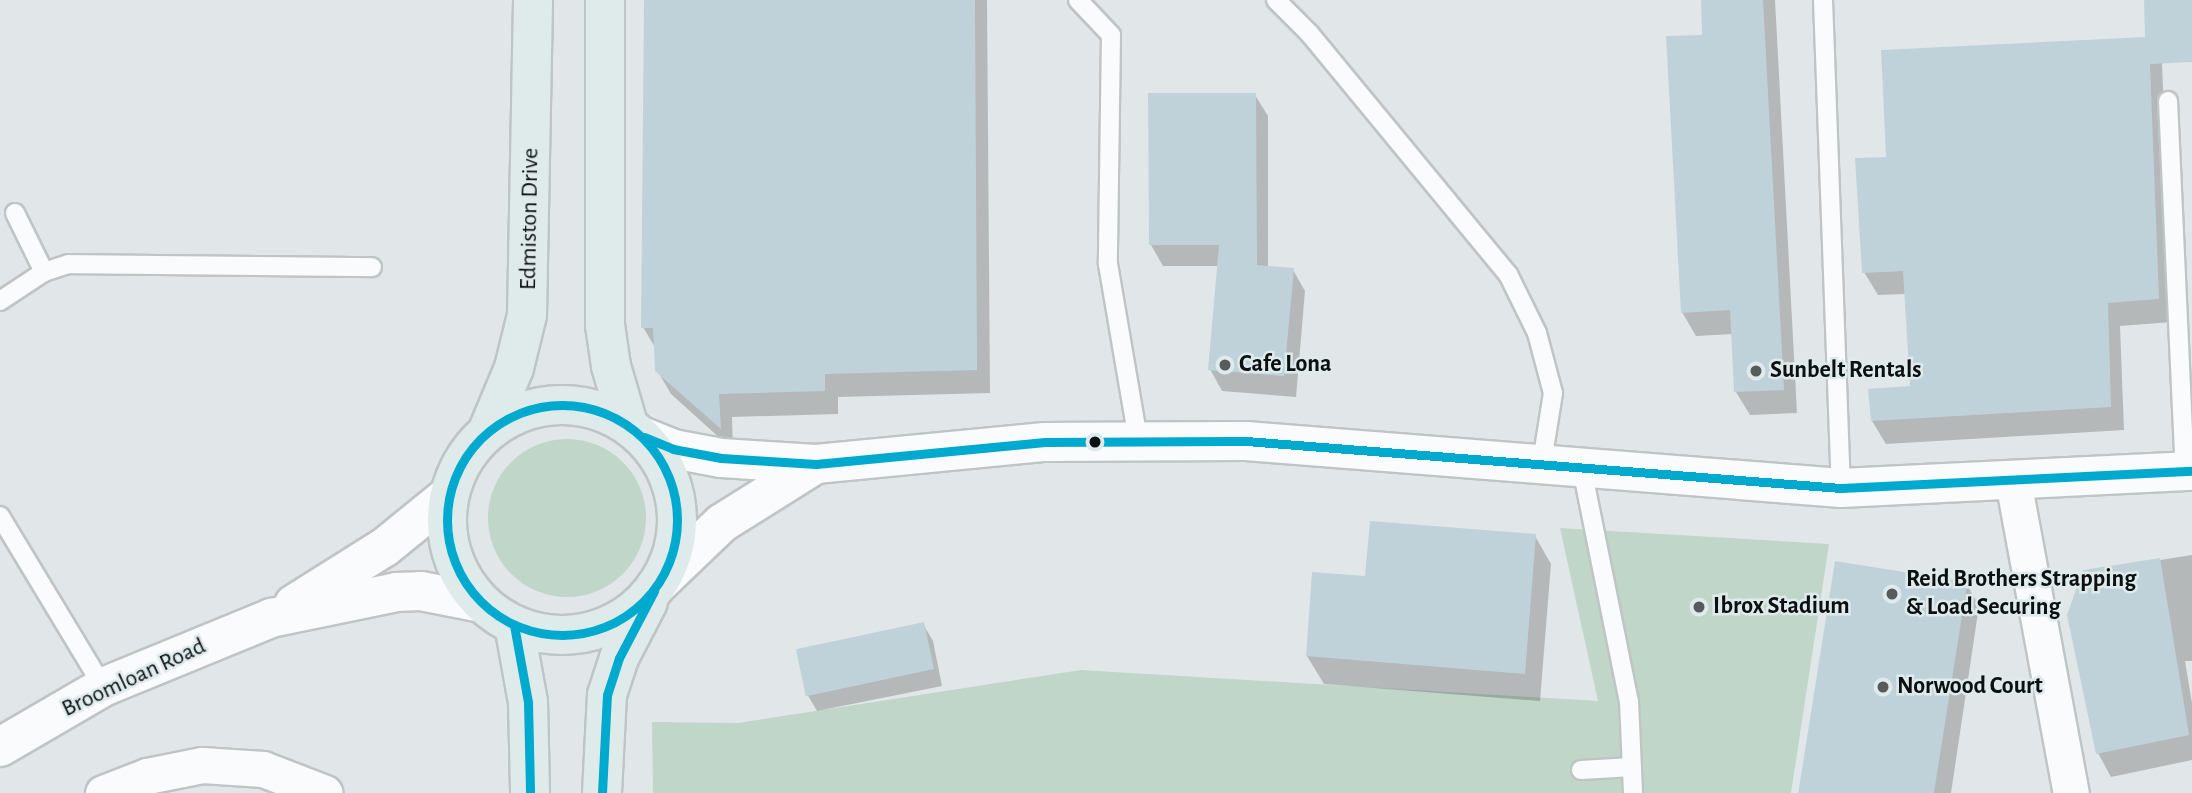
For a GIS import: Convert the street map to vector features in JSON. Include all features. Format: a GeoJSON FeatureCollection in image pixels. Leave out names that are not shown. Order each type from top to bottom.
{"type":"FeatureCollection","features":[{"type":"Feature","properties":{"kind":"main road","name":"Edmiston Drive"},"geometry":{"type":"LineString","coordinates":[[488,430],[514,368],[527,315],[533,0]]}},
{"type":"Feature","properties":{"kind":"main road"},"geometry":{"type":"LineString","coordinates":[[602,793],[607,695],[619,658],[672,557],[678,521],[672,484],[636,430],[605,325],[605,0]]}},
{"type":"Feature","properties":{"kind":"main road"},"geometry":{"type":"LineString","coordinates":[[636,430],[594,408],[557,404],[520,411],[488,430],[464,459],[449,495],[447,534],[459,571],[481,603],[514,625],[551,635],[590,632],[626,617],[655,588]]}},
{"type":"Feature","properties":{"kind":"main road"},"geometry":{"type":"LineString","coordinates":[[514,625],[528,702],[530,793]]}},
{"type":"Feature","properties":{"kind":"street"},"geometry":{"type":"LineString","coordinates":[[636,430],[673,449],[721,458],[816,464],[951,448],[1138,439],[1344,446],[1841,488],[2188,471]]}},
{"type":"Feature","properties":{"kind":"street"},"geometry":{"type":"LineString","coordinates":[[655,588],[722,523],[816,464]]}},
{"type":"Feature","properties":{"kind":"street"},"geometry":{"type":"LineString","coordinates":[[2013,481],[2071,793]]}},
{"type":"Feature","properties":{"kind":"street","name":"Broomloan Road"},"geometry":{"type":"LineString","coordinates":[[0,747],[103,687],[271,618],[384,547],[449,495]]}},
{"type":"Feature","properties":{"kind":"street","name":"Broomloan Road"},"geometry":{"type":"LineString","coordinates":[[271,618],[396,592],[421,591],[481,603]]}},
{"type":"Feature","properties":{"kind":"street"},"geometry":{"type":"LineString","coordinates":[[103,793],[148,776],[202,765],[263,769],[324,793]]}},
{"type":"Feature","properties":{"kind":"lane"},"geometry":{"type":"LineString","coordinates":[[1078,0],[1111,35],[1108,264],[1138,439]]}},
{"type":"Feature","properties":{"kind":"lane"},"geometry":{"type":"LineString","coordinates":[[1276,0],[1309,33],[1508,274],[1537,333],[1553,393],[1542,462]]}},
{"type":"Feature","properties":{"kind":"lane"},"geometry":{"type":"LineString","coordinates":[[1823,0],[1841,488]]}},
{"type":"Feature","properties":{"kind":"lane"},"geometry":{"type":"LineString","coordinates":[[2168,101],[2188,471]]}},
{"type":"Feature","properties":{"kind":"lane"},"geometry":{"type":"LineString","coordinates":[[15,212],[44,272]]}},
{"type":"Feature","properties":{"kind":"lane"},"geometry":{"type":"LineString","coordinates":[[0,301],[44,272],[68,264],[372,267]]}},
{"type":"Feature","properties":{"kind":"lane"},"geometry":{"type":"LineString","coordinates":[[1581,464],[1629,701],[1633,793]]}},
{"type":"Feature","properties":{"kind":"lane"},"geometry":{"type":"LineString","coordinates":[[0,516],[103,687]]}},
{"type":"Feature","properties":{"kind":"lane"},"geometry":{"type":"LineString","coordinates":[[1581,770],[1632,768]]}},
{"type":"Feature","properties":{"kind":"green space"},"geometry":{"type":"Polygon","coordinates":[[[567,439],[597,445],[623,462],[640,488],[646,518],[640,548],[623,574],[597,591],[567,597],[537,591],[511,574],[494,548],[488,518],[494,488],[511,462],[537,445],[567,439]]]}},
{"type":"Feature","properties":{"kind":"green space","name":"Ibrox Stadium"},"geometry":{"type":"Polygon","coordinates":[[[1560,528],[1829,544],[1791,793],[653,793],[652,722],[738,723],[1081,670],[1598,701],[1560,528]]]}},
{"type":"Feature","properties":{"kind":"building"},"geometry":{"type":"Polygon","coordinates":[[[644,0],[975,0],[977,370],[825,374],[825,391],[719,394],[721,429],[655,371],[653,328],[641,328],[644,0]]]}},
{"type":"Feature","properties":{"kind":"building"},"geometry":{"type":"Polygon","coordinates":[[[1701,0],[1763,0],[1784,390],[1734,392],[1730,310],[1681,313],[1666,36],[1702,35],[1701,0]]]}},
{"type":"Feature","properties":{"kind":"building"},"geometry":{"type":"Polygon","coordinates":[[[2144,0],[2192,0],[2192,62],[2150,64],[2159,299],[2108,303],[2111,407],[1871,421],[1868,389],[1910,386],[1903,271],[1862,273],[1855,158],[1886,157],[1881,50],[2145,37],[2144,0]]]}},
{"type":"Feature","properties":{"kind":"building"},"geometry":{"type":"Polygon","coordinates":[[[1148,93],[1256,93],[1257,265],[1294,268],[1284,376],[1208,370],[1219,245],[1149,245],[1148,93]]]}},
{"type":"Feature","properties":{"kind":"building"},"geometry":{"type":"Polygon","coordinates":[[[1370,521],[1536,534],[1525,674],[1306,656],[1312,572],[1365,576],[1370,521]]]}},
{"type":"Feature","properties":{"kind":"building"},"geometry":{"type":"Polygon","coordinates":[[[2160,558],[2189,735],[2096,754],[2067,615],[2083,570],[2160,558]]]}},
{"type":"Feature","properties":{"kind":"building","name":"Norwood Court"},"geometry":{"type":"Polygon","coordinates":[[[1835,561],[1967,582],[1934,793],[1798,793],[1835,561]]]}},
{"type":"Feature","properties":{"kind":"building"},"geometry":{"type":"Polygon","coordinates":[[[924,622],[934,669],[806,696],[796,649],[924,622]]]}},
{"type":"Feature","properties":{"kind":"transit line"},"geometry":{"type":"LineString","coordinates":[[562,405],[584,407],[606,414],[626,424],[651,447],[672,487],[677,520],[675,542],[668,564],[658,584],[635,609],[595,630],[562,635],[540,633],[518,626],[498,616],[473,593],[452,553],[447,520],[449,498],[456,476],[466,456],[489,431],[529,410],[562,405]]}},
{"type":"Feature","properties":{"kind":"transit line"},"geometry":{"type":"LineString","coordinates":[[644,437],[673,449],[721,458],[816,464],[1045,442],[1246,441],[1841,488],[2192,471]]}},
{"type":"Feature","properties":{"kind":"transit line"},"geometry":{"type":"LineString","coordinates":[[602,793],[607,695],[619,658],[654,591]]}},
{"type":"Feature","properties":{"kind":"transit line"},"geometry":{"type":"LineString","coordinates":[[514,625],[528,702],[530,793]]}},
{"type":"Feature","properties":{"kind":"place","name":"Cafe Lona"},"geometry":{"type":"Point","coordinates":[1225,365]}},
{"type":"Feature","properties":{"kind":"place","name":"Sunbelt Rentals"},"geometry":{"type":"Point","coordinates":[1756,371]}},
{"type":"Feature","properties":{"kind":"place","name":"Reid Brothers Strapping & Load Securing"},"geometry":{"type":"Point","coordinates":[1892,594]}},
{"type":"Feature","properties":{"kind":"place","name":"Ibrox Stadium"},"geometry":{"type":"Point","coordinates":[1699,607]}},
{"type":"Feature","properties":{"kind":"place","name":"Norwood Court"},"geometry":{"type":"Point","coordinates":[1883,687]}}]}
